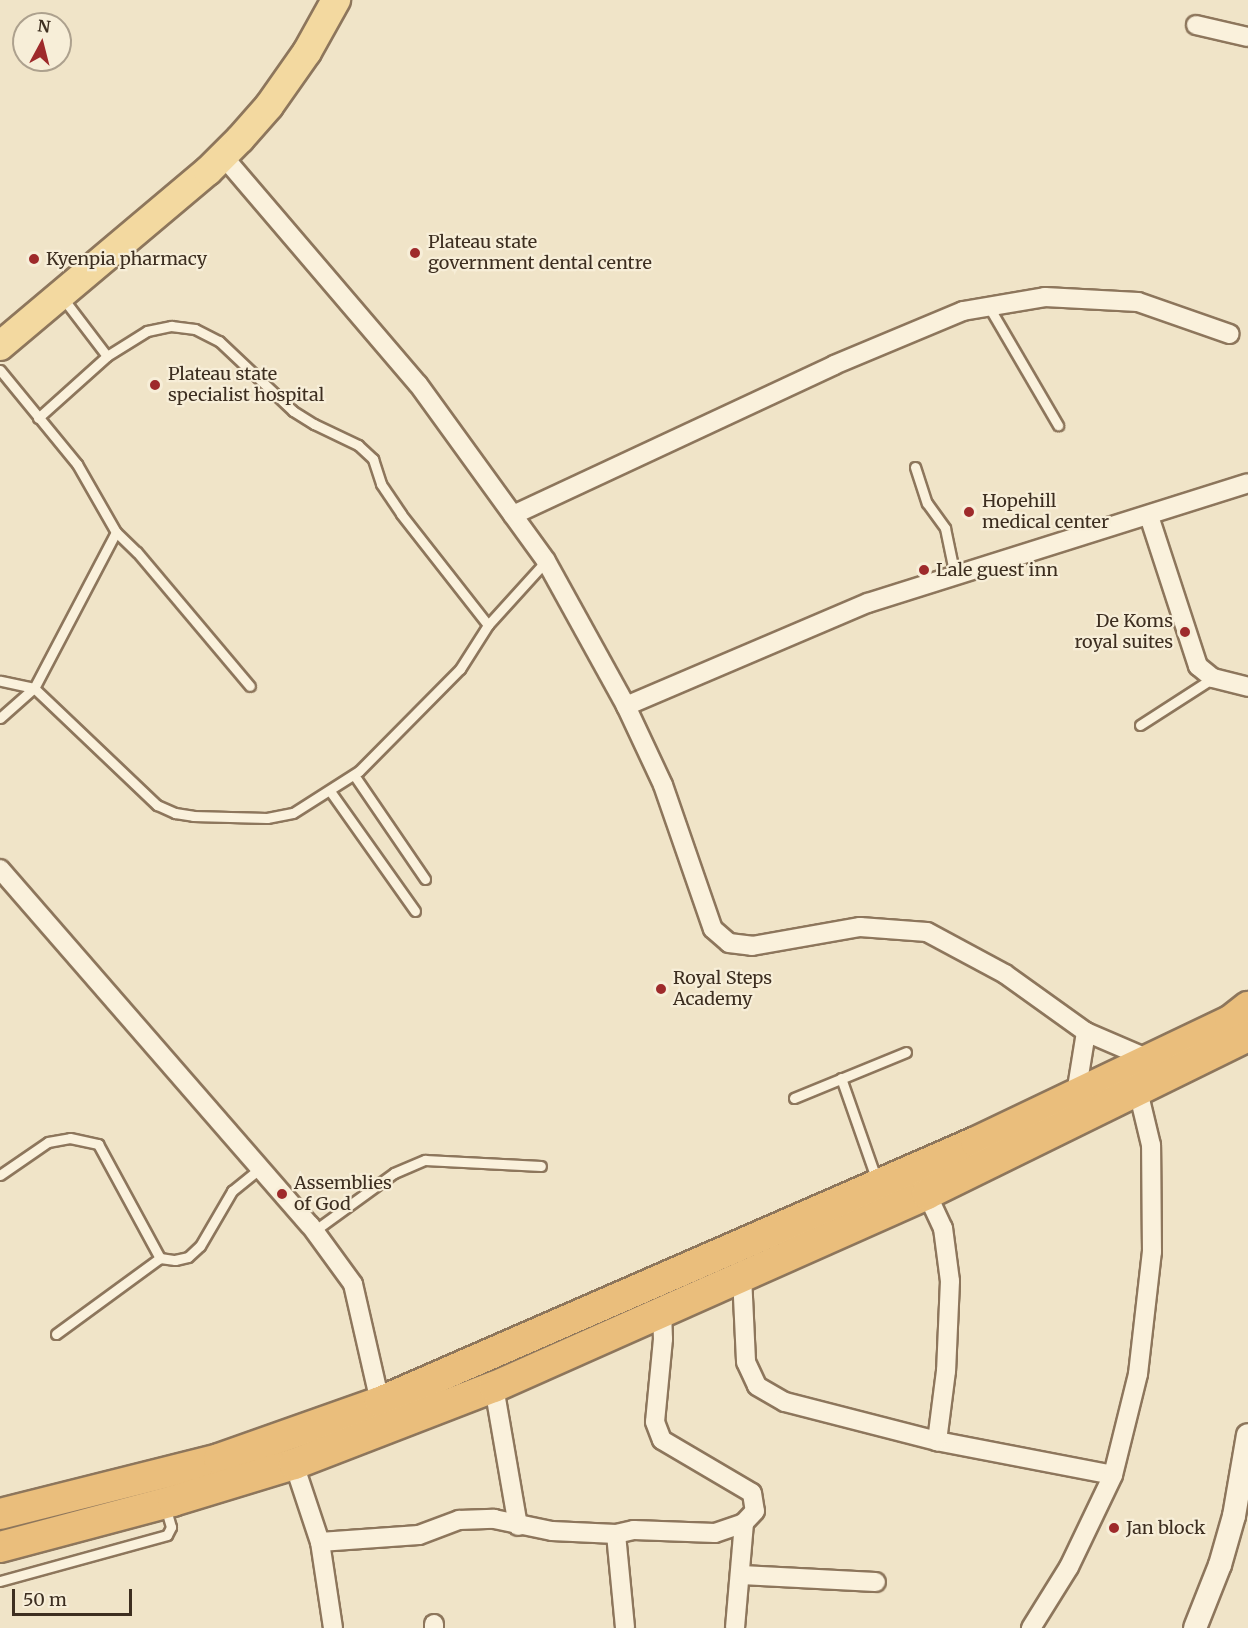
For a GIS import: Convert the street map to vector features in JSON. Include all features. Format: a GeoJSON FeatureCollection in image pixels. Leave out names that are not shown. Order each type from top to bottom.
{"type":"FeatureCollection","features":[{"type":"Feature","properties":{"kind":"highway"},"geometry":{"type":"LineString","coordinates":[[0,1547],[164,1503],[294,1464],[494,1386],[742,1276],[878,1184],[1230,1021],[1248,1007]]}},
{"type":"Feature","properties":{"kind":"highway"},"geometry":{"type":"LineString","coordinates":[[0,1514],[219,1459],[380,1402],[813,1228],[927,1194],[1138,1091],[1240,1046]]}},
{"type":"Feature","properties":{"kind":"main road"},"geometry":{"type":"LineString","coordinates":[[0,346],[223,156],[269,106],[307,52],[336,0]]}},
{"type":"Feature","properties":{"kind":"street"},"geometry":{"type":"LineString","coordinates":[[1196,25],[1248,37]]}},
{"type":"Feature","properties":{"kind":"street"},"geometry":{"type":"LineString","coordinates":[[223,156],[418,384],[546,561],[626,706],[663,785],[713,929],[729,943],[752,946],[860,927],[927,932],[1005,974],[1086,1032],[1149,1059]]}},
{"type":"Feature","properties":{"kind":"street"},"geometry":{"type":"LineString","coordinates":[[513,515],[834,365],[963,311],[1045,297],[1138,303],[1230,334]]}},
{"type":"Feature","properties":{"kind":"street"},"geometry":{"type":"LineString","coordinates":[[626,706],[868,603],[1248,483]]}},
{"type":"Feature","properties":{"kind":"street"},"geometry":{"type":"LineString","coordinates":[[1149,516],[1198,666],[1213,678],[1248,687]]}},
{"type":"Feature","properties":{"kind":"street"},"geometry":{"type":"LineString","coordinates":[[0,869],[314,1231],[353,1284],[380,1402]]}},
{"type":"Feature","properties":{"kind":"street"},"geometry":{"type":"LineString","coordinates":[[1076,1094],[1086,1032]]}},
{"type":"Feature","properties":{"kind":"street"},"geometry":{"type":"LineString","coordinates":[[1031,1628],[1069,1567],[1113,1475],[1138,1374],[1152,1252],[1151,1145],[1138,1091]]}},
{"type":"Feature","properties":{"kind":"street"},"geometry":{"type":"LineString","coordinates":[[927,1194],[943,1228],[950,1281],[946,1371],[937,1441]]}},
{"type":"Feature","properties":{"kind":"street"},"geometry":{"type":"LineString","coordinates":[[742,1276],[746,1362],[757,1386],[785,1402],[937,1441],[1113,1475]]}},
{"type":"Feature","properties":{"kind":"street"},"geometry":{"type":"LineString","coordinates":[[320,1542],[419,1535],[459,1520],[494,1519],[518,1526],[552,1531],[616,1534],[633,1530],[715,1533],[744,1522],[755,1511],[752,1492],[662,1440],[655,1422],[663,1339],[662,1311]]}},
{"type":"Feature","properties":{"kind":"street"},"geometry":{"type":"LineString","coordinates":[[494,1386],[518,1526]]}},
{"type":"Feature","properties":{"kind":"street"},"geometry":{"type":"LineString","coordinates":[[1195,1628],[1220,1565],[1234,1516],[1248,1435]]}},
{"type":"Feature","properties":{"kind":"street"},"geometry":{"type":"LineString","coordinates":[[294,1464],[320,1542],[333,1628]]}},
{"type":"Feature","properties":{"kind":"street"},"geometry":{"type":"LineString","coordinates":[[1212,1628],[1248,1518]]}},
{"type":"Feature","properties":{"kind":"street"},"geometry":{"type":"LineString","coordinates":[[735,1628],[744,1522]]}},
{"type":"Feature","properties":{"kind":"street"},"geometry":{"type":"LineString","coordinates":[[616,1534],[626,1628]]}},
{"type":"Feature","properties":{"kind":"street"},"geometry":{"type":"LineString","coordinates":[[741,1575],[876,1582]]}},
{"type":"Feature","properties":{"kind":"lane"},"geometry":{"type":"LineString","coordinates":[[61,295],[106,356]]}},
{"type":"Feature","properties":{"kind":"lane"},"geometry":{"type":"LineString","coordinates":[[989,307],[1058,426]]}},
{"type":"Feature","properties":{"kind":"lane"},"geometry":{"type":"LineString","coordinates":[[38,418],[106,356],[147,331],[171,326],[195,329],[219,341],[293,411],[358,445],[373,459],[381,484],[401,514],[488,625]]}},
{"type":"Feature","properties":{"kind":"lane"},"geometry":{"type":"LineString","coordinates":[[0,370],[77,464],[116,532],[137,552],[250,686]]}},
{"type":"Feature","properties":{"kind":"lane"},"geometry":{"type":"LineString","coordinates":[[915,467],[927,503],[945,528],[955,576]]}},
{"type":"Feature","properties":{"kind":"lane"},"geometry":{"type":"LineString","coordinates":[[0,718],[34,688],[116,532]]}},
{"type":"Feature","properties":{"kind":"lane"},"geometry":{"type":"LineString","coordinates":[[0,681],[34,688],[157,805],[175,813],[267,818],[292,813],[354,775],[460,669],[488,625],[546,561]]}},
{"type":"Feature","properties":{"kind":"lane"},"geometry":{"type":"LineString","coordinates":[[1140,725],[1213,678]]}},
{"type":"Feature","properties":{"kind":"lane"},"geometry":{"type":"LineString","coordinates":[[354,775],[425,879]]}},
{"type":"Feature","properties":{"kind":"lane"},"geometry":{"type":"LineString","coordinates":[[330,791],[415,910]]}},
{"type":"Feature","properties":{"kind":"lane"},"geometry":{"type":"LineString","coordinates":[[794,1098],[906,1052]]}},
{"type":"Feature","properties":{"kind":"lane"},"geometry":{"type":"LineString","coordinates":[[841,1078],[878,1184]]}},
{"type":"Feature","properties":{"kind":"lane"},"geometry":{"type":"LineString","coordinates":[[0,1175],[48,1142],[70,1138],[98,1144],[160,1258]]}},
{"type":"Feature","properties":{"kind":"lane"},"geometry":{"type":"LineString","coordinates":[[314,1231],[394,1173],[425,1160],[541,1167]]}},
{"type":"Feature","properties":{"kind":"lane"},"geometry":{"type":"LineString","coordinates":[[56,1334],[160,1258],[175,1260],[188,1257],[200,1246],[232,1191],[259,1169]]}},
{"type":"Feature","properties":{"kind":"lane"},"geometry":{"type":"LineString","coordinates":[[0,1581],[166,1535],[171,1527],[164,1503]]}},
{"type":"Feature","properties":{"kind":"place","name":"Plateau state government dental centre"},"geometry":{"type":"Point","coordinates":[415,253]}},
{"type":"Feature","properties":{"kind":"place","name":"Kyenpia pharmacy"},"geometry":{"type":"Point","coordinates":[34,259]}},
{"type":"Feature","properties":{"kind":"place","name":"Plateau state specialist hospital"},"geometry":{"type":"Point","coordinates":[155,385]}},
{"type":"Feature","properties":{"kind":"place","name":"Hopehill medical center"},"geometry":{"type":"Point","coordinates":[969,512]}},
{"type":"Feature","properties":{"kind":"place","name":"Lale guest inn"},"geometry":{"type":"Point","coordinates":[924,570]}},
{"type":"Feature","properties":{"kind":"place","name":"De Koms royal suites"},"geometry":{"type":"Point","coordinates":[1185,632]}},
{"type":"Feature","properties":{"kind":"place","name":"Royal Steps Academy"},"geometry":{"type":"Point","coordinates":[661,989]}},
{"type":"Feature","properties":{"kind":"place","name":"Assemblies of God"},"geometry":{"type":"Point","coordinates":[282,1194]}},
{"type":"Feature","properties":{"kind":"place","name":"Jan block"},"geometry":{"type":"Point","coordinates":[1114,1528]}}]}
